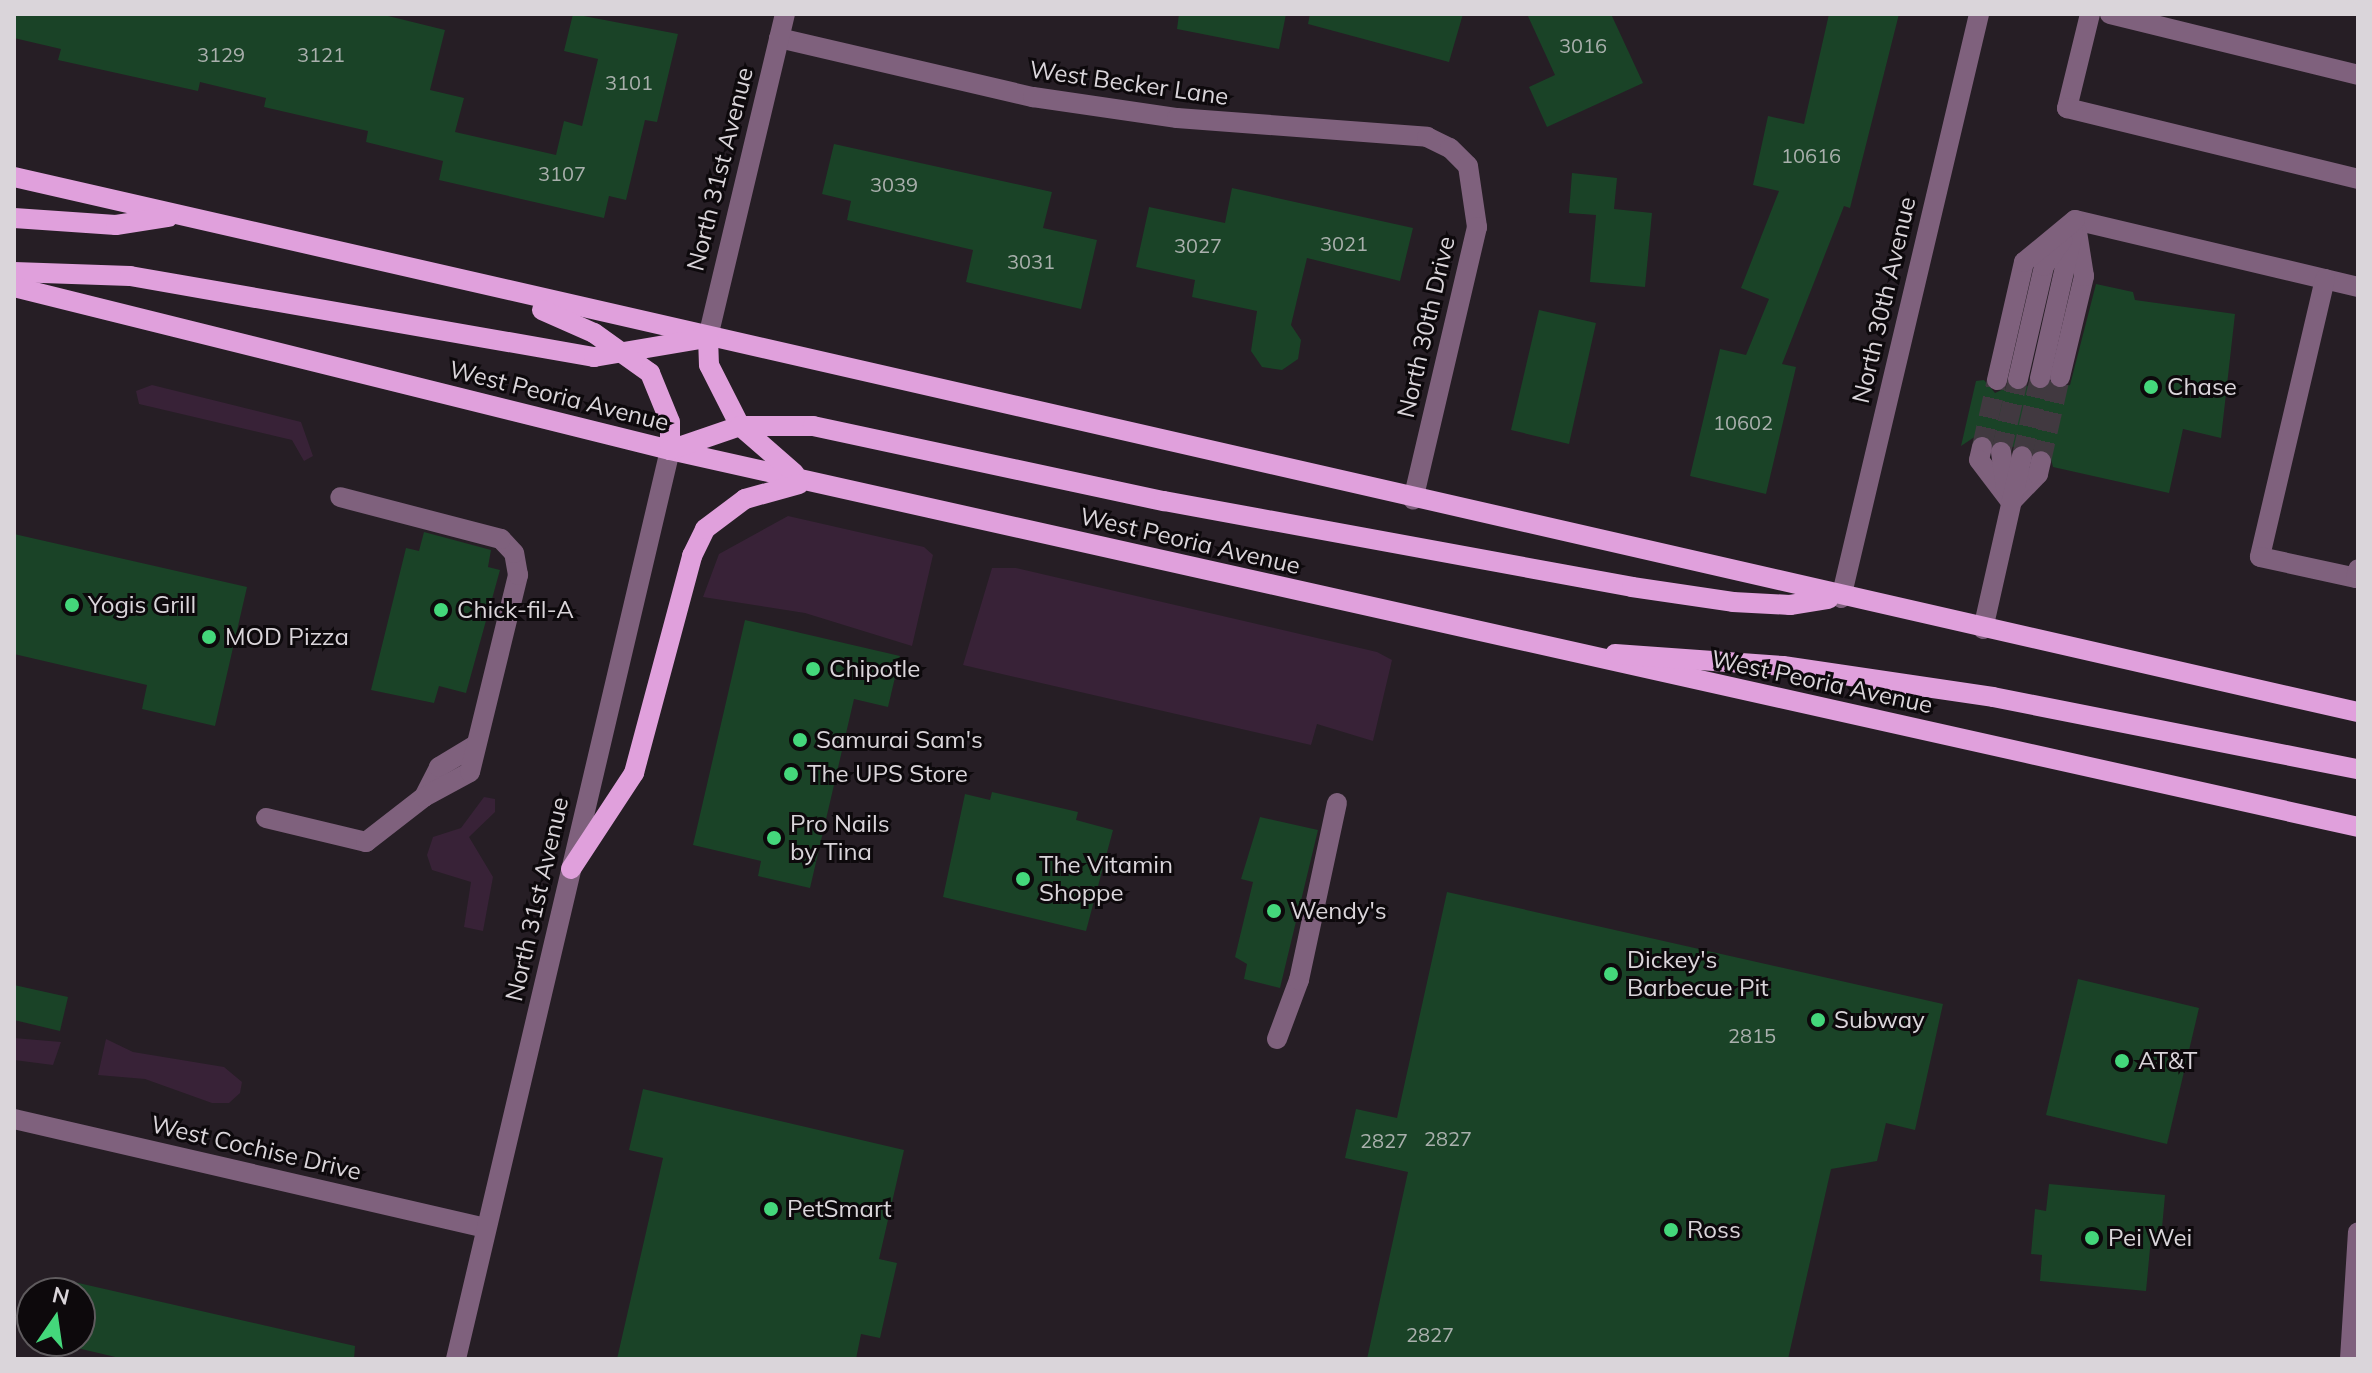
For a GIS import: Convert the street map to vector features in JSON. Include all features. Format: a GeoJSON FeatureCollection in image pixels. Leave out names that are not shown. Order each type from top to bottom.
{"type":"FeatureCollection","features":[{"type":"Feature","properties":{"kind":"main road"},"geometry":{"type":"LineString","coordinates":[[14,177],[1841,598],[2358,712]]}},
{"type":"Feature","properties":{"kind":"main road"},"geometry":{"type":"LineString","coordinates":[[14,218],[116,225],[180,215]]}},
{"type":"Feature","properties":{"kind":"main road"},"geometry":{"type":"LineString","coordinates":[[14,272],[130,276],[559,353],[631,355],[708,337]]}},
{"type":"Feature","properties":{"kind":"main road"},"geometry":{"type":"LineString","coordinates":[[473,282],[564,319],[631,355],[662,395],[670,450],[740,426],[781,424],[852,433],[1164,501],[1632,587],[1790,605],[1841,598]]}},
{"type":"Feature","properties":{"kind":"main road","name":"West Peoria Avenue"},"geometry":{"type":"LineString","coordinates":[[14,287],[670,450],[1571,654],[2358,827]]}},
{"type":"Feature","properties":{"kind":"main road"},"geometry":{"type":"LineString","coordinates":[[708,337],[709,365],[740,426],[777,464],[811,482]]}},
{"type":"Feature","properties":{"kind":"main road"},"geometry":{"type":"LineString","coordinates":[[571,869],[634,773],[692,556],[705,529],[745,499],[811,482]]}},
{"type":"Feature","properties":{"kind":"main road"},"geometry":{"type":"LineString","coordinates":[[1571,654],[1683,656],[1883,681],[2358,769]]}},
{"type":"Feature","properties":{"kind":"street","name":"North 31st Avenue"},"geometry":{"type":"LineString","coordinates":[[708,337],[785,14]]}},
{"type":"Feature","properties":{"kind":"street","name":"North 30th Avenue"},"geometry":{"type":"LineString","coordinates":[[1841,598],[1979,14]]}},
{"type":"Feature","properties":{"kind":"street"},"geometry":{"type":"LineString","coordinates":[[2090,14],[2067,108],[2358,179]]}},
{"type":"Feature","properties":{"kind":"street"},"geometry":{"type":"LineString","coordinates":[[2110,14],[2358,75]]}},
{"type":"Feature","properties":{"kind":"street","name":"West Becker Lane"},"geometry":{"type":"LineString","coordinates":[[779,38],[1062,101],[1206,121],[1427,137],[1468,166]]}},
{"type":"Feature","properties":{"kind":"street","name":"North 30th Drive"},"geometry":{"type":"LineString","coordinates":[[1413,500],[1477,227],[1468,166]]}},
{"type":"Feature","properties":{"kind":"street"},"geometry":{"type":"LineString","coordinates":[[2075,220],[2358,287]]}},
{"type":"Feature","properties":{"kind":"street"},"geometry":{"type":"LineString","coordinates":[[2050,377],[2075,220]]}},
{"type":"Feature","properties":{"kind":"street"},"geometry":{"type":"LineString","coordinates":[[2018,379],[2044,266],[2075,220]]}},
{"type":"Feature","properties":{"kind":"street"},"geometry":{"type":"LineString","coordinates":[[1997,380],[2024,262],[2075,220]]}},
{"type":"Feature","properties":{"kind":"street"},"geometry":{"type":"LineString","coordinates":[[2325,279],[2260,557],[2356,578],[2358,569]]}},
{"type":"Feature","properties":{"kind":"street","name":"North 31st Avenue"},"geometry":{"type":"LineString","coordinates":[[456,1359],[670,450]]}},
{"type":"Feature","properties":{"kind":"street"},"geometry":{"type":"LineString","coordinates":[[1983,629],[2011,502],[1999,464],[2012,454],[2038,474],[2011,502]]}},
{"type":"Feature","properties":{"kind":"street"},"geometry":{"type":"LineString","coordinates":[[266,818],[366,842],[424,797],[439,767],[474,746],[518,575],[514,553],[501,539],[340,497]]}},
{"type":"Feature","properties":{"kind":"street"},"geometry":{"type":"LineString","coordinates":[[1277,1039],[1299,980],[1337,803]]}},
{"type":"Feature","properties":{"kind":"street","name":"West Cochise Drive"},"geometry":{"type":"LineString","coordinates":[[14,1119],[485,1228]]}},
{"type":"Feature","properties":{"kind":"street"},"geometry":{"type":"LineString","coordinates":[[2350,1359],[2358,1232]]}},
{"type":"Feature","properties":{"kind":"shaded area"},"geometry":{"type":"Polygon","coordinates":[[[152,385],[301,422],[313,456],[304,461],[292,440],[139,404],[136,391],[152,385]]]}},
{"type":"Feature","properties":{"kind":"shaded area"},"geometry":{"type":"Polygon","coordinates":[[[788,516],[924,547],[933,555],[912,646],[805,613],[703,597],[719,554],[788,516]]]}},
{"type":"Feature","properties":{"kind":"shaded area"},"geometry":{"type":"Polygon","coordinates":[[[992,568],[1016,568],[1377,652],[1392,660],[1373,741],[1317,724],[1311,745],[963,665],[992,568]]]}},
{"type":"Feature","properties":{"kind":"shaded area"},"geometry":{"type":"Polygon","coordinates":[[[484,797],[495,799],[495,812],[469,837],[493,877],[483,931],[464,927],[471,882],[432,870],[427,855],[433,837],[461,828],[484,797]]]}},
{"type":"Feature","properties":{"kind":"shaded area"},"geometry":{"type":"Polygon","coordinates":[[[14,1038],[61,1042],[53,1065],[14,1060],[14,1038]]]}},
{"type":"Feature","properties":{"kind":"shaded area"},"geometry":{"type":"Polygon","coordinates":[[[106,1039],[133,1052],[224,1067],[242,1082],[240,1093],[229,1103],[212,1103],[145,1079],[98,1075],[106,1039]]]}},
{"type":"Feature","properties":{"kind":"building"},"geometry":{"type":"Polygon","coordinates":[[[14,14],[380,14],[445,30],[430,90],[464,98],[455,132],[556,155],[564,121],[582,126],[598,59],[564,51],[573,14],[678,34],[657,122],[645,120],[626,200],[609,196],[604,218],[439,180],[443,161],[366,142],[368,131],[264,107],[266,98],[200,82],[198,91],[58,60],[61,49],[14,38],[14,14]]]}},
{"type":"Feature","properties":{"kind":"building"},"geometry":{"type":"Polygon","coordinates":[[[1179,14],[1286,14],[1279,49],[1177,29],[1179,14]]]}},
{"type":"Feature","properties":{"kind":"building"},"geometry":{"type":"Polygon","coordinates":[[[1310,14],[1463,14],[1449,62],[1308,24],[1310,14]]]}},
{"type":"Feature","properties":{"kind":"building"},"geometry":{"type":"Polygon","coordinates":[[[1527,14],[1611,14],[1643,83],[1547,127],[1529,87],[1555,75],[1527,14]]]}},
{"type":"Feature","properties":{"kind":"building"},"geometry":{"type":"Polygon","coordinates":[[[1829,14],[1899,14],[1850,208],[1844,206],[1782,364],[1796,367],[1766,494],[1690,476],[1720,349],[1746,355],[1769,299],[1741,288],[1779,191],[1753,185],[1768,116],[1804,124],[1829,14]]]}},
{"type":"Feature","properties":{"kind":"building"},"geometry":{"type":"Polygon","coordinates":[[[834,144],[1052,192],[1043,228],[1097,240],[1081,309],[966,282],[973,250],[847,220],[851,201],[822,194],[834,144]]]}},
{"type":"Feature","properties":{"kind":"building"},"geometry":{"type":"Polygon","coordinates":[[[1572,173],[1617,178],[1614,209],[1652,213],[1645,287],[1590,282],[1596,215],[1569,213],[1572,173]]]}},
{"type":"Feature","properties":{"kind":"building"},"geometry":{"type":"Polygon","coordinates":[[[1232,188],[1413,228],[1400,281],[1307,258],[1291,325],[1301,340],[1298,359],[1282,370],[1262,367],[1251,351],[1257,311],[1192,297],[1195,280],[1136,267],[1149,207],[1225,223],[1232,188]]]}},
{"type":"Feature","properties":{"kind":"building","name":"Chase"},"geometry":{"type":"Polygon","coordinates":[[[2096,284],[2133,292],[2135,300],[2235,314],[2221,438],[2183,429],[2169,493],[2053,467],[2049,451],[2026,444],[2013,447],[1979,434],[1961,446],[1976,381],[1984,380],[1995,393],[2008,387],[2016,392],[2029,385],[2038,391],[2070,385],[2096,284]]]}},
{"type":"Feature","properties":{"kind":"building"},"geometry":{"type":"Polygon","coordinates":[[[1539,310],[1596,323],[1569,444],[1511,430],[1539,310]]]}},
{"type":"Feature","properties":{"kind":"building","name":"Chick-fil-A"},"geometry":{"type":"Polygon","coordinates":[[[424,532],[491,550],[488,567],[500,570],[466,693],[439,686],[434,703],[371,690],[406,548],[419,551],[424,532]]]}},
{"type":"Feature","properties":{"kind":"building"},"geometry":{"type":"Polygon","coordinates":[[[14,534],[247,587],[215,726],[142,709],[147,685],[14,654],[14,534]]]}},
{"type":"Feature","properties":{"kind":"building"},"geometry":{"type":"Polygon","coordinates":[[[745,620],[900,656],[888,707],[854,699],[810,888],[758,876],[761,861],[693,845],[745,620]]]}},
{"type":"Feature","properties":{"kind":"building","name":"The Vitamin Shoppe"},"geometry":{"type":"Polygon","coordinates":[[[992,792],[1078,812],[1076,820],[1113,830],[1086,931],[943,897],[965,794],[990,800],[992,792]]]}},
{"type":"Feature","properties":{"kind":"building","name":"Wendy's"},"geometry":{"type":"Polygon","coordinates":[[[1260,817],[1318,830],[1280,988],[1244,979],[1247,964],[1235,957],[1253,882],[1241,879],[1260,817]]]}},
{"type":"Feature","properties":{"kind":"building"},"geometry":{"type":"Polygon","coordinates":[[[1447,892],[1943,1004],[1915,1130],[1886,1123],[1877,1161],[1831,1169],[1788,1359],[1367,1359],[1408,1172],[1345,1158],[1356,1109],[1397,1118],[1447,892]]]}},
{"type":"Feature","properties":{"kind":"building","name":"AT&T"},"geometry":{"type":"Polygon","coordinates":[[[2078,979],[2199,1008],[2167,1144],[2046,1115],[2078,979]]]}},
{"type":"Feature","properties":{"kind":"building"},"geometry":{"type":"Polygon","coordinates":[[[14,985],[68,997],[60,1031],[14,1020],[14,985]]]}},
{"type":"Feature","properties":{"kind":"building","name":"PetSmart"},"geometry":{"type":"Polygon","coordinates":[[[643,1089],[904,1150],[879,1259],[897,1263],[880,1338],[861,1334],[856,1359],[617,1359],[663,1158],[629,1150],[643,1089]]]}},
{"type":"Feature","properties":{"kind":"building","name":"Pei Wei"},"geometry":{"type":"Polygon","coordinates":[[[2049,1184],[2165,1195],[2161,1239],[2151,1238],[2146,1291],[2040,1281],[2042,1255],[2031,1254],[2035,1209],[2046,1211],[2049,1184]]]}},
{"type":"Feature","properties":{"kind":"building"},"geometry":{"type":"Polygon","coordinates":[[[96,1287],[355,1346],[354,1359],[124,1359],[96,1352],[96,1287]]]}},
{"type":"Feature","properties":{"kind":"tunnel"},"geometry":{"type":"LineString","coordinates":[[2041,461],[2060,377]]}},
{"type":"Feature","properties":{"kind":"tunnel"},"geometry":{"type":"LineString","coordinates":[[2022,456],[2040,378]]}},
{"type":"Feature","properties":{"kind":"tunnel"},"geometry":{"type":"LineString","coordinates":[[2001,452],[2018,379]]}},
{"type":"Feature","properties":{"kind":"tunnel"},"geometry":{"type":"LineString","coordinates":[[1982,447],[1997,380]]}},
{"type":"Feature","properties":{"kind":"place","name":"Chase"},"geometry":{"type":"Point","coordinates":[2151,387]}},
{"type":"Feature","properties":{"kind":"place","name":"Yogis Grill"},"geometry":{"type":"Point","coordinates":[72,605]}},
{"type":"Feature","properties":{"kind":"place","name":"Chick-fil-A"},"geometry":{"type":"Point","coordinates":[441,610]}},
{"type":"Feature","properties":{"kind":"place","name":"MOD Pizza"},"geometry":{"type":"Point","coordinates":[209,637]}},
{"type":"Feature","properties":{"kind":"place","name":"Chipotle"},"geometry":{"type":"Point","coordinates":[813,669]}},
{"type":"Feature","properties":{"kind":"place","name":"Samurai Sam's"},"geometry":{"type":"Point","coordinates":[800,740]}},
{"type":"Feature","properties":{"kind":"place","name":"The UPS Store"},"geometry":{"type":"Point","coordinates":[791,774]}},
{"type":"Feature","properties":{"kind":"place","name":"Pro Nails by Tina"},"geometry":{"type":"Point","coordinates":[774,838]}},
{"type":"Feature","properties":{"kind":"place","name":"The Vitamin Shoppe"},"geometry":{"type":"Point","coordinates":[1023,879]}},
{"type":"Feature","properties":{"kind":"place","name":"Wendy's"},"geometry":{"type":"Point","coordinates":[1274,911]}},
{"type":"Feature","properties":{"kind":"place","name":"Dickey's Barbecue Pit"},"geometry":{"type":"Point","coordinates":[1611,974]}},
{"type":"Feature","properties":{"kind":"place","name":"Subway"},"geometry":{"type":"Point","coordinates":[1818,1020]}},
{"type":"Feature","properties":{"kind":"place","name":"AT&T"},"geometry":{"type":"Point","coordinates":[2122,1061]}},
{"type":"Feature","properties":{"kind":"place","name":"PetSmart"},"geometry":{"type":"Point","coordinates":[771,1209]}},
{"type":"Feature","properties":{"kind":"place","name":"Ross"},"geometry":{"type":"Point","coordinates":[1671,1230]}},
{"type":"Feature","properties":{"kind":"place","name":"Pei Wei"},"geometry":{"type":"Point","coordinates":[2092,1238]}}]}
